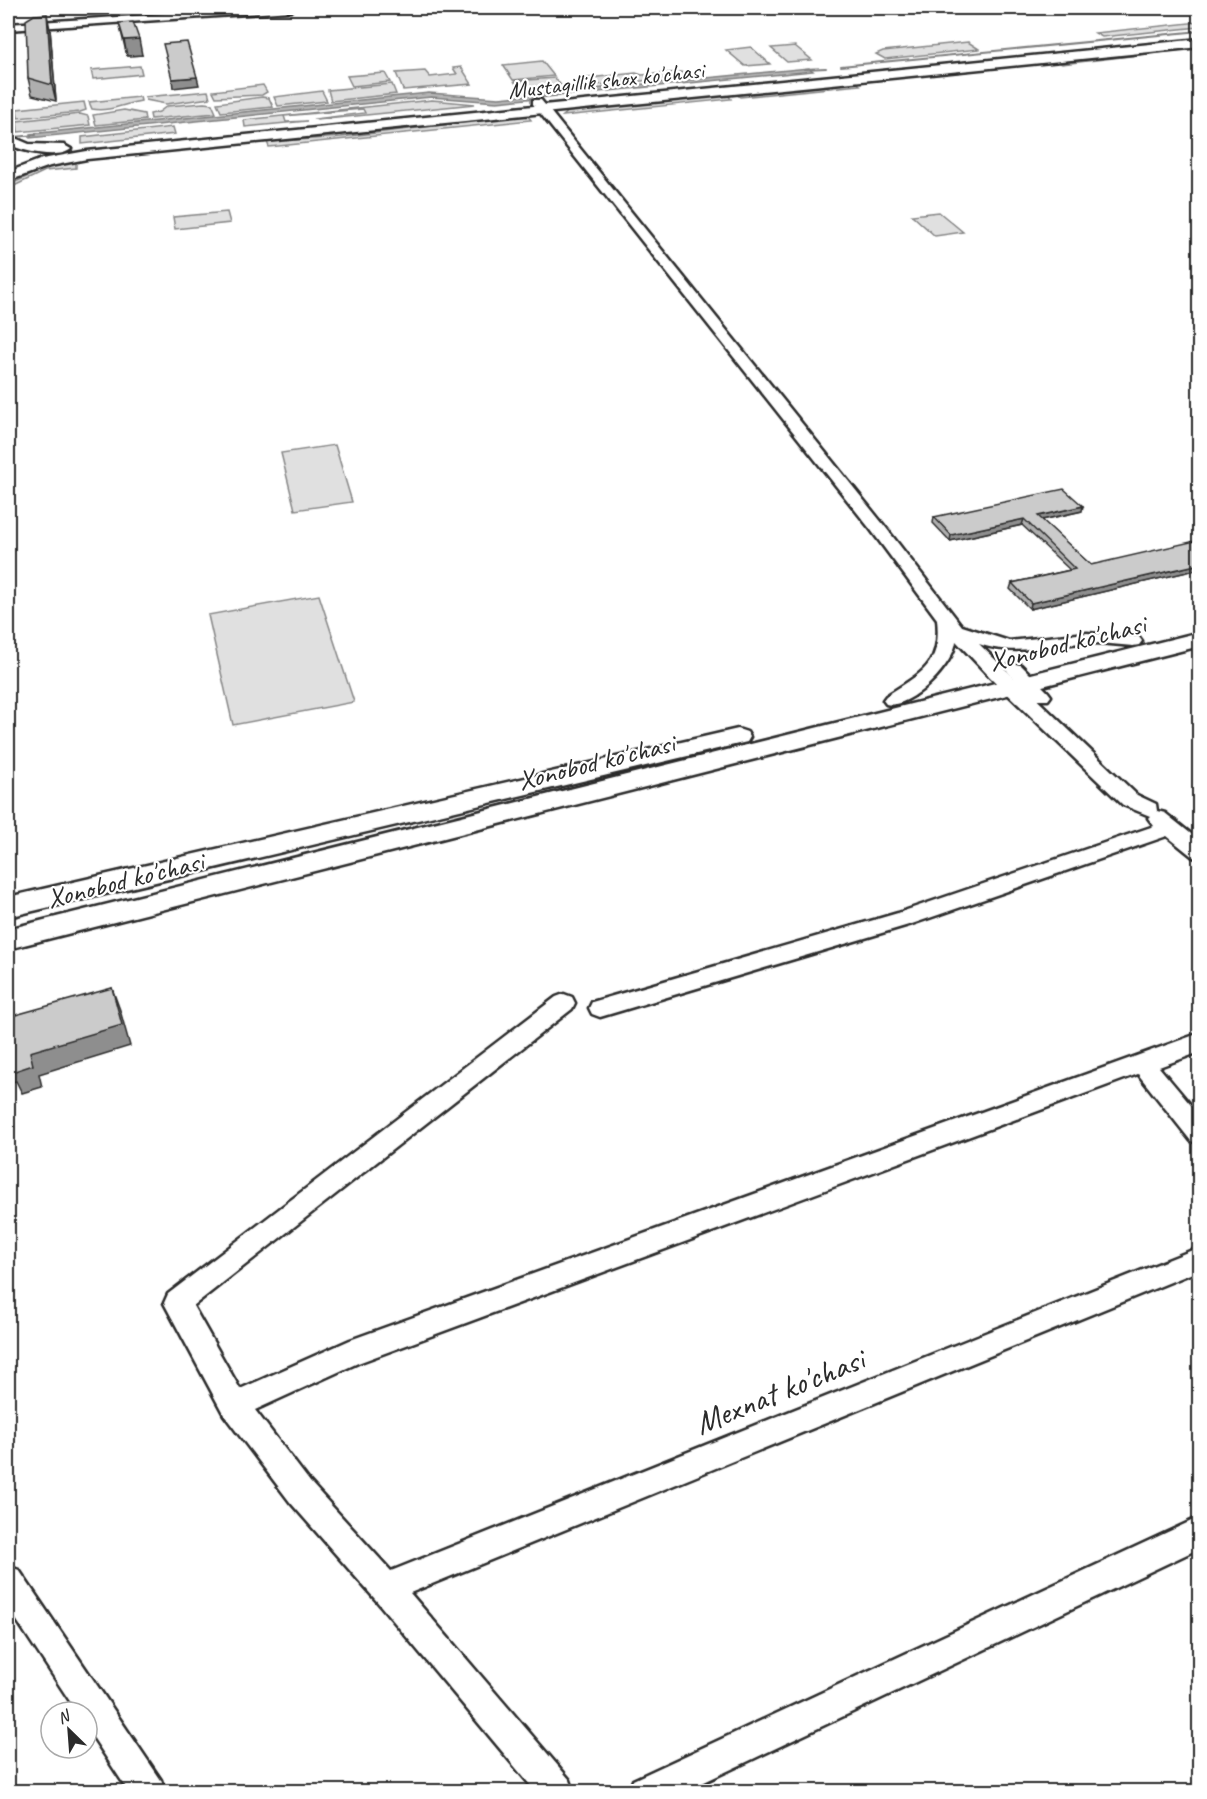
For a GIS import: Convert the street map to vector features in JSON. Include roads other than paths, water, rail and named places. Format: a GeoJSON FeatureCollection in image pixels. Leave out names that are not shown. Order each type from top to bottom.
{"type":"FeatureCollection","features":[{"type":"Feature","properties":{"kind":"main road","name":"Mustaqillik shox ko'chasi"},"geometry":{"type":"LineString","coordinates":[[11,174],[47,162],[87,155],[1200,35]]}},
{"type":"Feature","properties":{"kind":"main road","name":"Mustaqillik shox ko'chasi"},"geometry":{"type":"LineString","coordinates":[[8,145],[26,148],[80,148],[1200,43]]}},
{"type":"Feature","properties":{"kind":"main road"},"geometry":{"type":"LineString","coordinates":[[8,139],[36,156],[35,161],[11,174]]}},
{"type":"Feature","properties":{"kind":"main road","name":"Xonobod ko'chasi"},"geometry":{"type":"LineString","coordinates":[[8,939],[1013,678],[1133,641],[1200,625]]}},
{"type":"Feature","properties":{"kind":"main road","name":"Xonobod ko'chasi"},"geometry":{"type":"LineString","coordinates":[[8,907],[892,700],[1013,678],[1200,639]]}},
{"type":"Feature","properties":{"kind":"street"},"geometry":{"type":"LineString","coordinates":[[8,27],[237,9],[291,8]]}},
{"type":"Feature","properties":{"kind":"street"},"geometry":{"type":"LineString","coordinates":[[539,105],[877,527],[949,621],[1013,678],[1130,800],[1149,809],[1200,852]]}},
{"type":"Feature","properties":{"kind":"street"},"geometry":{"type":"LineString","coordinates":[[949,621],[980,640],[1009,648],[1041,646],[1082,638],[1133,641]]}},
{"type":"Feature","properties":{"kind":"street"},"geometry":{"type":"LineString","coordinates":[[892,700],[932,672],[945,658],[950,640],[949,621]]}},
{"type":"Feature","properties":{"kind":"street"},"geometry":{"type":"LineString","coordinates":[[600,1008],[904,919],[1169,828]]}},
{"type":"Feature","properties":{"kind":"street"},"geometry":{"type":"LineString","coordinates":[[558,1791],[386,1588],[300,1492],[234,1406],[177,1303],[564,1003]]}},
{"type":"Feature","properties":{"kind":"street"},"geometry":{"type":"LineString","coordinates":[[234,1406],[350,1353],[1200,1042]]}},
{"type":"Feature","properties":{"kind":"street"},"geometry":{"type":"LineString","coordinates":[[1142,1063],[1200,1134]]}},
{"type":"Feature","properties":{"kind":"street","name":"Mexnat ko'chasi"},"geometry":{"type":"LineString","coordinates":[[386,1588],[1200,1258]]}},
{"type":"Feature","properties":{"kind":"street"},"geometry":{"type":"LineString","coordinates":[[645,1791],[1200,1532]]}},
{"type":"Feature","properties":{"kind":"street"},"geometry":{"type":"LineString","coordinates":[[8,1581],[149,1791]]}},
{"type":"Feature","properties":{"kind":"waterway"},"geometry":{"type":"LineString","coordinates":[[841,66],[1200,31]]}},
{"type":"Feature","properties":{"kind":"waterway"},"geometry":{"type":"LineString","coordinates":[[804,69],[826,68]]}},
{"type":"Feature","properties":{"kind":"waterway"},"geometry":{"type":"LineString","coordinates":[[14,137],[36,135]]}}]}
